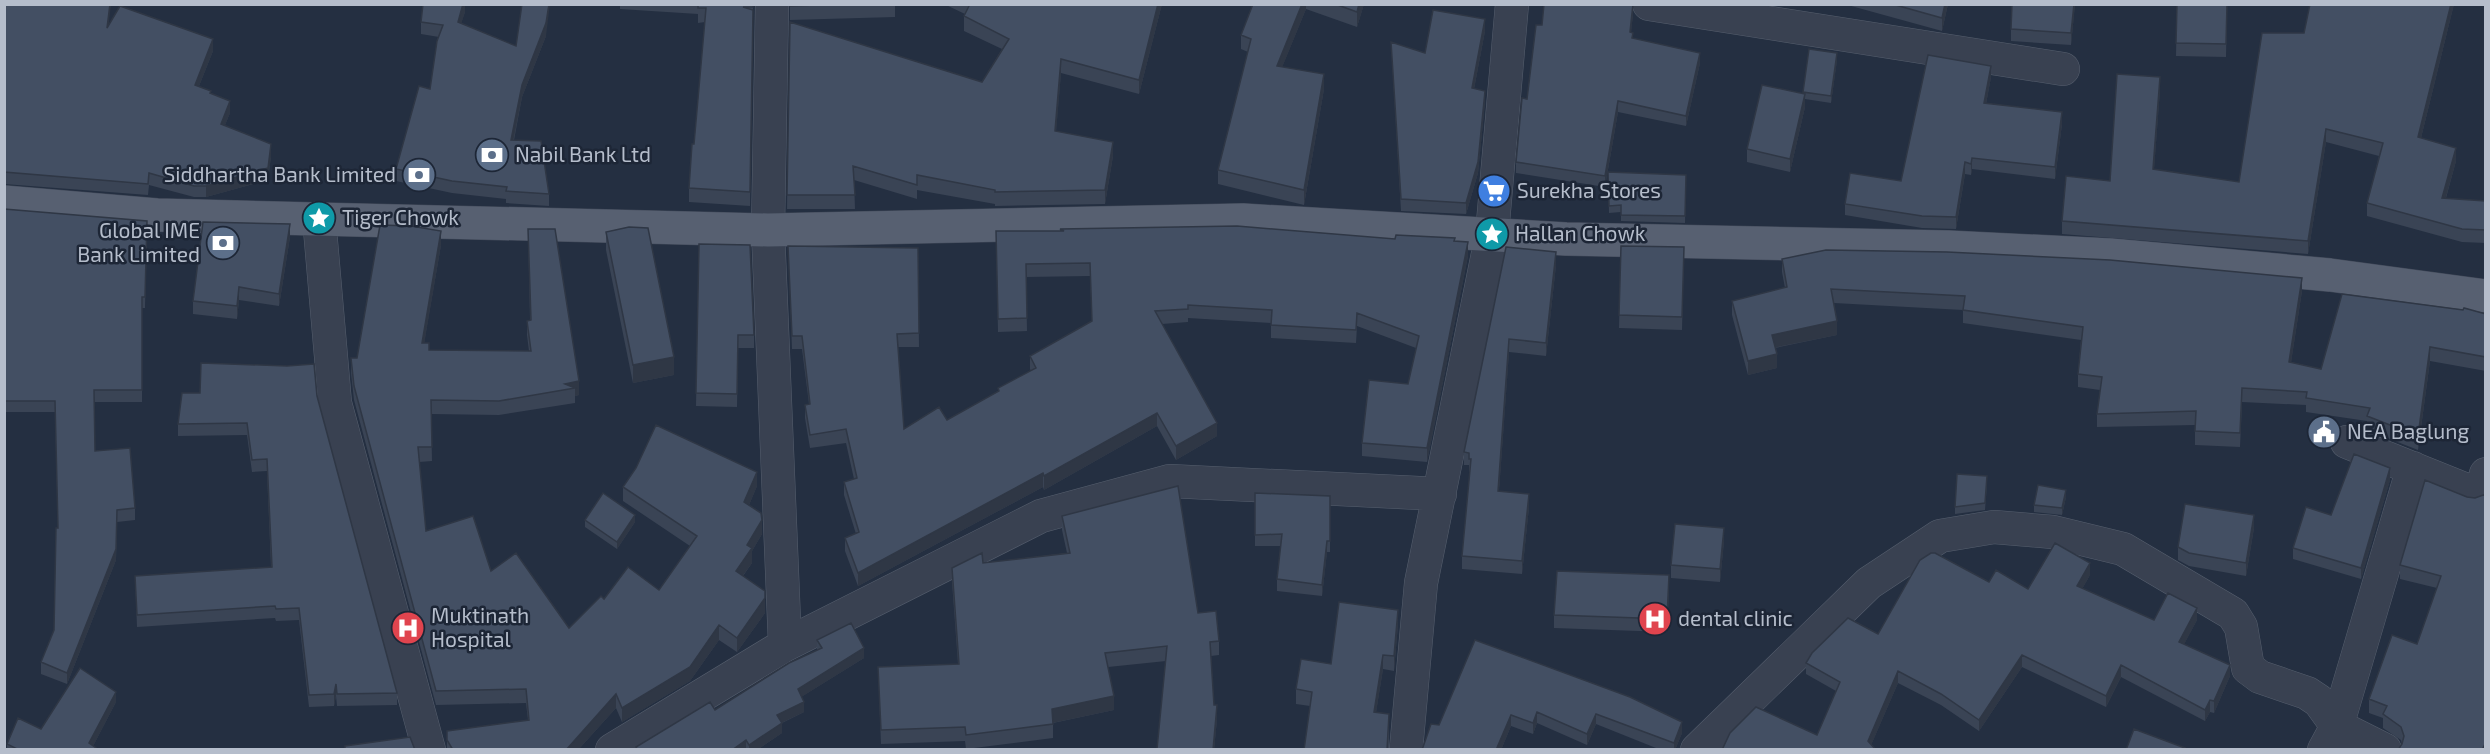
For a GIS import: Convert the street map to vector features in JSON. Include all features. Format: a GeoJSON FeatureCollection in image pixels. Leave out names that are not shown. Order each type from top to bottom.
{"type":"FeatureCollection","features":[{"type":"Feature","properties":{"kind":"main road"},"geometry":{"type":"LineString","coordinates":[[4,202],[157,215],[768,230],[1244,220],[1566,239],[1948,247],[2111,255],[2330,275],[2486,296]]}},
{"type":"Feature","properties":{"kind":"street"},"geometry":{"type":"LineString","coordinates":[[772,4],[768,230],[786,645]]}},
{"type":"Feature","properties":{"kind":"street"},"geometry":{"type":"LineString","coordinates":[[1406,750],[1421,583],[1492,234],[1512,4]]}},
{"type":"Feature","properties":{"kind":"street"},"geometry":{"type":"LineString","coordinates":[[1649,4],[2063,69]]}},
{"type":"Feature","properties":{"kind":"street"},"geometry":{"type":"LineString","coordinates":[[319,218],[335,403],[429,750]]}},
{"type":"Feature","properties":{"kind":"street"},"geometry":{"type":"LineString","coordinates":[[2347,442],[2474,493],[2482,489],[2486,474]]}},
{"type":"Feature","properties":{"kind":"street"},"geometry":{"type":"LineString","coordinates":[[2331,738],[2413,468]]}},
{"type":"Feature","properties":{"kind":"street"},"geometry":{"type":"LineString","coordinates":[[612,750],[786,645],[1041,516],[1170,481],[1440,494]]}},
{"type":"Feature","properties":{"kind":"street"},"geometry":{"type":"LineString","coordinates":[[1697,750],[1869,583],[1940,536],[1994,527],[2053,532],[2123,549],[2210,598],[2233,614],[2241,627],[2248,668],[2260,676],[2307,693],[2319,701],[2331,738]]}},
{"type":"Feature","properties":{"kind":"street"},"geometry":{"type":"LineString","coordinates":[[2331,738],[2385,750]]}},
{"type":"Feature","properties":{"kind":"building"},"geometry":{"type":"Polygon","coordinates":[[[4,4],[110,4],[107,28],[120,6],[213,39],[195,85],[230,101],[221,124],[271,144],[268,168],[206,186],[194,186],[149,173],[148,184],[4,172],[4,4]]]}},
{"type":"Feature","properties":{"kind":"building"},"geometry":{"type":"Polygon","coordinates":[[[423,4],[463,4],[458,22],[516,46],[522,4],[549,4],[546,23],[522,85],[511,140],[541,141],[549,194],[506,191],[507,187],[452,181],[396,169],[419,86],[430,89],[437,41],[443,25],[421,22],[423,4]]]}},
{"type":"Feature","properties":{"kind":"building"},"geometry":{"type":"Polygon","coordinates":[[[698,4],[753,4],[753,7],[743,7],[753,10],[750,192],[689,188],[706,8],[698,8],[698,4]]]}},
{"type":"Feature","properties":{"kind":"building"},"geometry":{"type":"Polygon","coordinates":[[[790,4],[845,4],[790,6],[790,4]]]}},
{"type":"Feature","properties":{"kind":"building"},"geometry":{"type":"Polygon","coordinates":[[[970,4],[1158,4],[1139,80],[1061,59],[1055,131],[1113,142],[1105,190],[995,192],[995,190],[917,175],[917,185],[853,166],[855,195],[787,195],[790,22],[982,82],[1009,39],[964,16],[970,4]]]}},
{"type":"Feature","properties":{"kind":"building"},"geometry":{"type":"Polygon","coordinates":[[[1253,4],[1302,4],[1277,66],[1324,74],[1304,190],[1218,170],[1251,39],[1241,35],[1253,4]]]}},
{"type":"Feature","properties":{"kind":"building"},"geometry":{"type":"Polygon","coordinates":[[[1335,4],[1359,4],[1357,12],[1335,4]]]}},
{"type":"Feature","properties":{"kind":"building"},"geometry":{"type":"Polygon","coordinates":[[[1544,4],[1633,4],[1630,32],[1633,33],[1632,38],[1700,53],[1686,116],[1618,101],[1605,176],[1516,162],[1522,98],[1527,99],[1536,25],[1542,25],[1544,4]]]}},
{"type":"Feature","properties":{"kind":"building"},"geometry":{"type":"Polygon","coordinates":[[[1892,4],[1945,4],[1942,18],[1892,4]]]}},
{"type":"Feature","properties":{"kind":"building"},"geometry":{"type":"Polygon","coordinates":[[[2012,4],[2074,4],[2071,33],[2011,29],[2012,4]]]}},
{"type":"Feature","properties":{"kind":"building"},"geometry":{"type":"Polygon","coordinates":[[[2177,4],[2227,4],[2226,44],[2176,43],[2177,4]]]}},
{"type":"Feature","properties":{"kind":"building"},"geometry":{"type":"Polygon","coordinates":[[[2310,4],[2451,4],[2418,137],[2456,148],[2442,198],[2486,201],[2486,230],[2462,229],[2367,203],[2383,143],[2326,129],[2308,241],[2062,221],[2066,176],[2110,181],[2117,74],[2160,77],[2153,169],[2239,182],[2262,33],[2304,33],[2310,4]]]}},
{"type":"Feature","properties":{"kind":"building"},"geometry":{"type":"Polygon","coordinates":[[[1433,10],[1485,19],[1472,88],[1485,91],[1478,162],[1466,203],[1401,199],[1391,42],[1425,53],[1433,10]]]}},
{"type":"Feature","properties":{"kind":"building"},"geometry":{"type":"Polygon","coordinates":[[[1809,49],[1837,53],[1831,96],[1803,92],[1809,49]]]}},
{"type":"Feature","properties":{"kind":"building"},"geometry":{"type":"Polygon","coordinates":[[[1928,55],[1991,66],[1984,103],[2062,112],[2055,167],[1972,158],[1971,164],[1965,162],[1956,217],[1922,216],[1845,204],[1850,173],[1901,181],[1928,55]]]}},
{"type":"Feature","properties":{"kind":"building"},"geometry":{"type":"Polygon","coordinates":[[[1762,85],[1805,94],[1790,159],[1747,149],[1762,85]]]}},
{"type":"Feature","properties":{"kind":"building"},"geometry":{"type":"Polygon","coordinates":[[[1608,172],[1686,175],[1685,216],[1621,215],[1621,205],[1609,206],[1608,172]]]}},
{"type":"Feature","properties":{"kind":"building"},"geometry":{"type":"Polygon","coordinates":[[[4,209],[147,221],[145,297],[142,297],[142,390],[94,390],[95,451],[130,448],[135,508],[117,510],[116,549],[67,673],[41,662],[54,630],[56,528],[58,528],[55,401],[4,401],[4,209]]]}},
{"type":"Feature","properties":{"kind":"building"},"geometry":{"type":"Polygon","coordinates":[[[203,222],[290,224],[279,294],[239,287],[237,306],[193,301],[203,222]]]}},
{"type":"Feature","properties":{"kind":"building"},"geometry":{"type":"Polygon","coordinates":[[[380,225],[411,226],[441,231],[422,343],[429,343],[429,350],[531,351],[527,321],[531,320],[528,229],[555,229],[579,381],[565,384],[575,388],[499,401],[431,400],[432,447],[418,447],[426,531],[473,516],[491,571],[516,553],[569,628],[601,596],[604,599],[628,567],[659,590],[697,536],[623,487],[636,468],[656,425],[757,472],[744,502],[761,513],[762,520],[747,545],[752,548],[736,571],[765,591],[765,598],[737,638],[719,625],[690,667],[622,708],[616,694],[566,750],[453,750],[447,740],[447,731],[529,720],[526,689],[436,691],[354,386],[351,358],[357,358],[380,225]]]}},
{"type":"Feature","properties":{"kind":"building"},"geometry":{"type":"Polygon","coordinates":[[[1237,226],[1395,239],[1396,235],[1455,238],[1454,241],[1468,242],[1427,448],[1362,443],[1369,380],[1408,384],[1419,336],[1357,313],[1356,330],[1271,325],[1272,310],[1188,305],[1188,309],[1155,311],[1217,423],[1176,446],[1157,413],[1044,476],[1043,473],[858,573],[845,538],[859,532],[844,482],[857,478],[846,429],[810,435],[805,405],[810,404],[802,336],[792,336],[788,246],[918,248],[919,333],[897,334],[904,429],[939,407],[947,420],[999,391],[998,388],[1036,368],[1030,356],[1092,321],[1090,263],[1026,264],[1027,318],[998,319],[996,231],[1237,226]]]}},
{"type":"Feature","properties":{"kind":"building"},"geometry":{"type":"Polygon","coordinates":[[[629,227],[648,228],[674,357],[633,365],[606,232],[629,227]]]}},
{"type":"Feature","properties":{"kind":"building"},"geometry":{"type":"Polygon","coordinates":[[[699,244],[750,245],[754,335],[738,335],[737,394],[696,393],[699,244]]]}},
{"type":"Feature","properties":{"kind":"building"},"geometry":{"type":"Polygon","coordinates":[[[1621,246],[1684,247],[1682,317],[1619,315],[1621,246]]]}},
{"type":"Feature","properties":{"kind":"building"},"geometry":{"type":"Polygon","coordinates":[[[1506,247],[1556,252],[1546,343],[1509,339],[1498,491],[1529,494],[1522,561],[1462,556],[1471,459],[1469,459],[1469,453],[1464,452],[1506,247]]]}},
{"type":"Feature","properties":{"kind":"building"},"geometry":{"type":"Polygon","coordinates":[[[1826,250],[1947,252],[2110,260],[2302,278],[2289,362],[2321,369],[2342,294],[2463,310],[2464,308],[2486,314],[2486,357],[2430,347],[2418,436],[2367,416],[2370,408],[2306,398],[2307,392],[2242,388],[2240,433],[2195,431],[2196,411],[2097,414],[2102,377],[2078,374],[2083,327],[1963,310],[1965,296],[1831,289],[1837,321],[1772,335],[1777,354],[1748,361],[1732,301],[1787,287],[1782,259],[1826,250]]]}},
{"type":"Feature","properties":{"kind":"building"},"geometry":{"type":"Polygon","coordinates":[[[201,363],[287,366],[314,364],[317,396],[397,693],[337,694],[336,684],[334,694],[309,695],[299,608],[276,609],[275,606],[137,615],[135,576],[272,567],[267,459],[252,460],[247,423],[178,424],[182,393],[200,393],[201,363]]]}},
{"type":"Feature","properties":{"kind":"building"},"geometry":{"type":"Polygon","coordinates":[[[2354,454],[2390,468],[2361,568],[2293,548],[2306,507],[2331,515],[2354,454]]]}},
{"type":"Feature","properties":{"kind":"building"},"geometry":{"type":"Polygon","coordinates":[[[1957,474],[1987,476],[1985,503],[1955,507],[1957,474]]]}},
{"type":"Feature","properties":{"kind":"building"},"geometry":{"type":"Polygon","coordinates":[[[2425,480],[2467,497],[2475,498],[2486,494],[2486,742],[2482,750],[2398,750],[2404,736],[2401,727],[2383,714],[2387,706],[2369,699],[2392,635],[2417,644],[2441,576],[2400,565],[2425,480]]]}},
{"type":"Feature","properties":{"kind":"building"},"geometry":{"type":"Polygon","coordinates":[[[2038,485],[2066,490],[2062,508],[2034,505],[2038,485]]]}},
{"type":"Feature","properties":{"kind":"building"},"geometry":{"type":"Polygon","coordinates":[[[1178,486],[1198,613],[1216,611],[1219,641],[1210,642],[1214,705],[1217,705],[1213,750],[1157,749],[1167,646],[1105,653],[1114,696],[1052,709],[1053,724],[966,735],[965,727],[881,730],[878,667],[959,664],[952,568],[982,553],[983,563],[1070,553],[1062,516],[1178,486]]]}},
{"type":"Feature","properties":{"kind":"building"},"geometry":{"type":"Polygon","coordinates":[[[603,493],[635,515],[617,542],[585,520],[603,493]]]}},
{"type":"Feature","properties":{"kind":"building"},"geometry":{"type":"Polygon","coordinates":[[[1255,493],[1330,496],[1330,541],[1327,541],[1322,585],[1277,579],[1282,534],[1255,535],[1255,493]]]}},
{"type":"Feature","properties":{"kind":"building"},"geometry":{"type":"Polygon","coordinates":[[[2185,504],[2254,515],[2246,563],[2189,553],[2178,547],[2185,504]]]}},
{"type":"Feature","properties":{"kind":"building"},"geometry":{"type":"Polygon","coordinates":[[[1675,524],[1724,528],[1720,569],[1671,565],[1675,524]]]}},
{"type":"Feature","properties":{"kind":"building"},"geometry":{"type":"Polygon","coordinates":[[[2055,543],[2090,563],[2077,586],[2154,620],[2168,593],[2197,608],[2179,642],[2230,665],[2214,701],[2210,700],[2205,710],[2121,665],[2106,696],[2022,655],[1979,720],[1941,694],[1898,671],[1868,741],[1876,750],[1722,750],[1730,733],[1756,707],[1817,735],[1840,682],[1806,663],[1812,653],[1848,618],[1878,634],[1920,560],[1931,553],[1989,582],[1996,570],[2028,589],[2055,543]]]}},
{"type":"Feature","properties":{"kind":"building"},"geometry":{"type":"Polygon","coordinates":[[[1557,571],[1669,575],[1667,619],[1554,615],[1557,571]]]}},
{"type":"Feature","properties":{"kind":"building"},"geometry":{"type":"Polygon","coordinates":[[[1339,602],[1398,610],[1394,656],[1383,655],[1374,712],[1389,714],[1387,750],[1304,750],[1312,692],[1296,689],[1301,659],[1331,664],[1339,602]]]}},
{"type":"Feature","properties":{"kind":"building"},"geometry":{"type":"Polygon","coordinates":[[[851,623],[864,648],[798,689],[804,702],[777,715],[782,723],[749,745],[746,740],[732,750],[638,750],[636,747],[710,702],[715,710],[789,663],[822,648],[817,640],[851,623]]]}},
{"type":"Feature","properties":{"kind":"building"},"geometry":{"type":"Polygon","coordinates":[[[1475,640],[1630,697],[1682,722],[1674,743],[1596,714],[1587,734],[1537,712],[1533,723],[1511,715],[1496,750],[1422,750],[1431,724],[1439,725],[1475,640]]]}},
{"type":"Feature","properties":{"kind":"building"},"geometry":{"type":"Polygon","coordinates":[[[80,668],[116,692],[89,743],[99,750],[19,750],[7,744],[18,718],[41,729],[80,668]]]}},
{"type":"Feature","properties":{"kind":"building"},"geometry":{"type":"Polygon","coordinates":[[[2134,729],[2185,748],[2184,750],[2126,750],[2134,729]]]}},
{"type":"Feature","properties":{"kind":"building"},"geometry":{"type":"Polygon","coordinates":[[[410,737],[415,750],[345,750],[345,746],[410,737]]]}},
{"type":"Feature","properties":{"kind":"place","name":"Nabil Bank Ltd"},"geometry":{"type":"Point","coordinates":[492,155]}},
{"type":"Feature","properties":{"kind":"place","name":"Siddhartha Bank Limited"},"geometry":{"type":"Point","coordinates":[419,175]}},
{"type":"Feature","properties":{"kind":"place","name":"Surekha Stores"},"geometry":{"type":"Point","coordinates":[1494,191]}},
{"type":"Feature","properties":{"kind":"place","name":"Tiger Chowk"},"geometry":{"type":"Point","coordinates":[319,218]}},
{"type":"Feature","properties":{"kind":"place","name":"Hallan Chowk"},"geometry":{"type":"Point","coordinates":[1492,234]}},
{"type":"Feature","properties":{"kind":"place","name":"Global IME Bank Limited"},"geometry":{"type":"Point","coordinates":[223,243]}},
{"type":"Feature","properties":{"kind":"place","name":"NEA Baglung"},"geometry":{"type":"Point","coordinates":[2324,432]}},
{"type":"Feature","properties":{"kind":"place","name":"dental clinic"},"geometry":{"type":"Point","coordinates":[1655,619]}},
{"type":"Feature","properties":{"kind":"place","name":"Muktinath Hospital"},"geometry":{"type":"Point","coordinates":[408,628]}}]}
